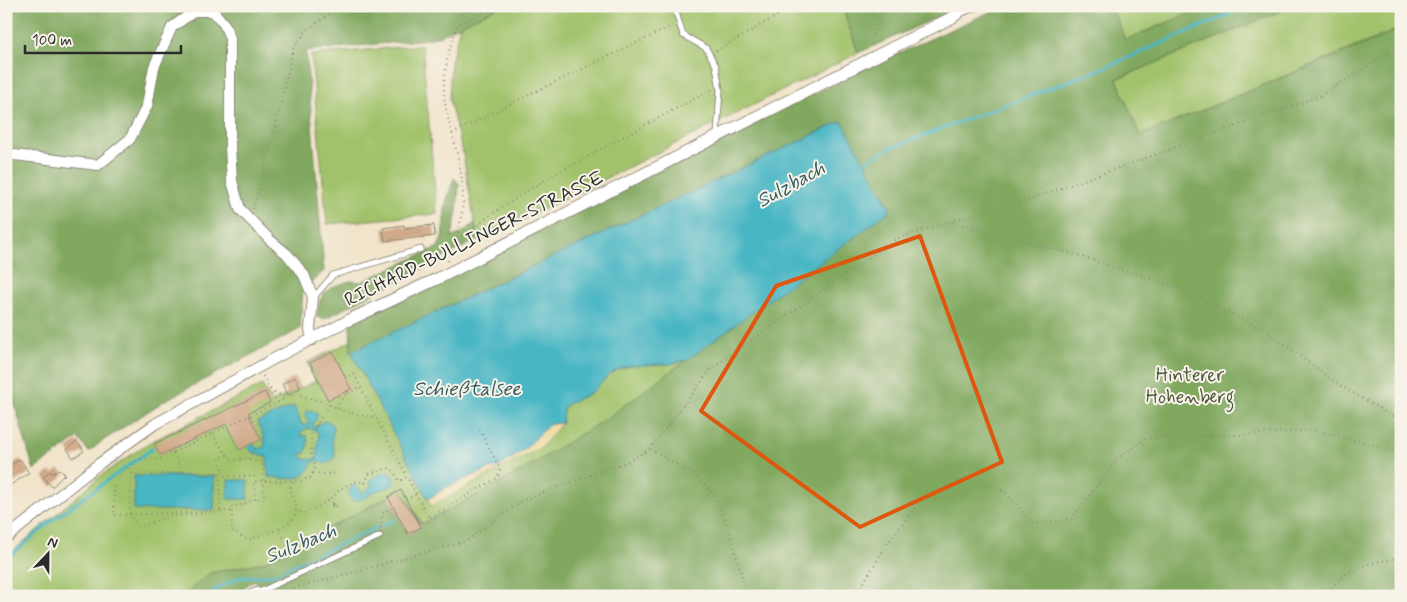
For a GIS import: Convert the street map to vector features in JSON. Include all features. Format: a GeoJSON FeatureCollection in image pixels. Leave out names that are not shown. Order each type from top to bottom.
{"type":"FeatureCollection","features":[{"type":"Feature","properties":{"kind":"street"},"geometry":{"type":"LineString","coordinates":[[953,17],[966,6]]}},
{"type":"Feature","properties":{"kind":"street"},"geometry":{"type":"LineString","coordinates":[[6,154],[98,165],[130,139],[147,106],[154,67],[172,27],[194,11],[213,12],[224,24],[230,38],[230,146],[232,181],[240,209],[250,221],[287,254],[304,275],[314,297],[310,329],[312,340]]}},
{"type":"Feature","properties":{"kind":"street","name":"RICHARD-BULLINGER-STRASSE"},"geometry":{"type":"LineString","coordinates":[[6,538],[100,463],[155,424],[350,320],[441,277],[953,17]]}},
{"type":"Feature","properties":{"kind":"lane"},"geometry":{"type":"LineString","coordinates":[[674,6],[683,36],[706,48],[716,66],[720,86],[717,137]]}},
{"type":"Feature","properties":{"kind":"lane","name":"RICHARD-BULLINGER-STRASSE"},"geometry":{"type":"LineString","coordinates":[[953,17],[980,6]]}},
{"type":"Feature","properties":{"kind":"lane"},"geometry":{"type":"LineString","coordinates":[[314,297],[333,275],[421,249]]}},
{"type":"Feature","properties":{"kind":"lane"},"geometry":{"type":"LineString","coordinates":[[253,595],[380,536]]}},
{"type":"Feature","properties":{"kind":"path"},"geometry":{"type":"LineString","coordinates":[[250,221],[274,133],[293,49],[308,30],[341,6]]}},
{"type":"Feature","properties":{"kind":"path"},"geometry":{"type":"LineString","coordinates":[[441,277],[457,239],[463,214],[463,182],[446,110],[444,84],[449,50],[457,25],[496,6]]}},
{"type":"Feature","properties":{"kind":"path"},"geometry":{"type":"LineString","coordinates":[[710,55],[794,6]]}},
{"type":"Feature","properties":{"kind":"path"},"geometry":{"type":"LineString","coordinates":[[872,35],[887,6]]}},
{"type":"Feature","properties":{"kind":"path"},"geometry":{"type":"LineString","coordinates":[[452,134],[516,101],[679,23]]}},
{"type":"Feature","properties":{"kind":"path"},"geometry":{"type":"LineString","coordinates":[[281,596],[295,588],[466,541],[523,500],[629,461],[650,449],[712,368],[896,240],[1031,199],[1320,96],[1401,46]]}},
{"type":"Feature","properties":{"kind":"path"},"geometry":{"type":"LineString","coordinates":[[457,239],[533,187],[720,86]]}},
{"type":"Feature","properties":{"kind":"path"},"geometry":{"type":"LineString","coordinates":[[951,222],[1080,256],[1185,290],[1268,332],[1336,383],[1401,421]]}},
{"type":"Feature","properties":{"kind":"path"},"geometry":{"type":"LineString","coordinates":[[258,368],[277,403]]}},
{"type":"Feature","properties":{"kind":"path"},"geometry":{"type":"LineString","coordinates":[[345,378],[354,374],[429,518],[497,478],[500,472],[499,467],[479,428]]}},
{"type":"Feature","properties":{"kind":"path"},"geometry":{"type":"LineString","coordinates":[[336,407],[345,394],[360,387]]}},
{"type":"Feature","properties":{"kind":"path"},"geometry":{"type":"LineString","coordinates":[[270,389],[285,399]]}},
{"type":"Feature","properties":{"kind":"path"},"geometry":{"type":"LineString","coordinates":[[232,511],[114,515],[114,480],[139,459],[159,459],[239,423],[295,394],[330,404],[346,412],[376,418]]}},
{"type":"Feature","properties":{"kind":"path"},"geometry":{"type":"LineString","coordinates":[[254,480],[304,481],[310,478],[314,473],[315,464],[312,457],[311,432],[330,404]]}},
{"type":"Feature","properties":{"kind":"path"},"geometry":{"type":"LineString","coordinates":[[248,458],[262,440],[251,416]]}},
{"type":"Feature","properties":{"kind":"path"},"geometry":{"type":"LineString","coordinates":[[849,596],[862,585],[887,544],[921,500],[967,476],[1004,491],[1033,524],[1072,519],[1118,458],[1147,438],[1241,435],[1314,430],[1401,454]]}},
{"type":"Feature","properties":{"kind":"path"},"geometry":{"type":"LineString","coordinates":[[212,434],[230,458],[235,460],[248,458],[252,461],[262,462],[264,499],[255,499],[241,505],[232,506],[232,531],[239,533],[242,538],[247,540],[279,529],[294,519],[296,512],[295,499],[290,488],[296,478]]}},
{"type":"Feature","properties":{"kind":"path"},"geometry":{"type":"LineString","coordinates":[[650,449],[694,475],[714,494],[729,530],[746,591],[750,596]]}},
{"type":"Feature","properties":{"kind":"path"},"geometry":{"type":"LineString","coordinates":[[173,453],[180,466],[180,473]]}},
{"type":"Feature","properties":{"kind":"path"},"geometry":{"type":"LineString","coordinates":[[224,476],[219,458],[227,454]]}},
{"type":"Feature","properties":{"kind":"path"},"geometry":{"type":"LineString","coordinates":[[132,464],[130,514],[136,525],[142,526],[170,516],[204,514],[205,512]]}},
{"type":"Feature","properties":{"kind":"path"},"geometry":{"type":"LineString","coordinates":[[296,512],[306,513],[328,501],[343,487],[357,481],[365,483],[369,474],[388,468],[392,469],[399,481],[407,477]]}},
{"type":"Feature","properties":{"kind":"path"},"geometry":{"type":"LineString","coordinates":[[131,474],[220,473],[224,476],[254,476],[255,499]]}},
{"type":"Feature","properties":{"kind":"path"},"geometry":{"type":"LineString","coordinates":[[220,473],[220,512]]}},
{"type":"Feature","properties":{"kind":"path"},"geometry":{"type":"LineString","coordinates":[[314,473],[337,473]]}},
{"type":"Feature","properties":{"kind":"path"},"geometry":{"type":"LineString","coordinates":[[406,500],[416,494]]}},
{"type":"Feature","properties":{"kind":"path"},"geometry":{"type":"LineString","coordinates":[[328,501],[332,507],[336,506],[335,504],[332,503],[331,505],[335,506],[333,503],[333,505]]}},
{"type":"Feature","properties":{"kind":"path"},"geometry":{"type":"LineString","coordinates":[[380,536],[382,514],[393,507]]}},
{"type":"Feature","properties":{"kind":"path"},"geometry":{"type":"LineString","coordinates":[[279,529],[283,538]]}},
{"type":"Feature","properties":{"kind":"path"},"geometry":{"type":"LineString","coordinates":[[1324,596],[1340,577],[1363,565],[1401,557]]}},
{"type":"Feature","properties":{"kind":"highlighted area"},"geometry":{"type":"Polygon","coordinates":[[[920,236],[1002,462],[860,527],[701,411],[776,286],[920,236]]]}},
{"type":"Feature","properties":{"kind":"green space"},"geometry":{"type":"Polygon","coordinates":[[[6,6],[500,6],[429,39],[306,51],[324,271],[303,290],[300,329],[164,401],[101,442],[89,452],[78,438],[34,470],[6,376],[6,352],[12,343],[6,334],[6,6]]]}},
{"type":"Feature","properties":{"kind":"green space"},"geometry":{"type":"Polygon","coordinates":[[[500,6],[842,6],[858,53],[478,242],[463,154],[449,99],[451,63],[460,25],[500,6]]]}},
{"type":"Feature","properties":{"kind":"green space"},"geometry":{"type":"Polygon","coordinates":[[[842,6],[956,6],[949,12],[858,53],[842,6]]]}},
{"type":"Feature","properties":{"kind":"green space","name":"Hinterer Hohenberg"},"geometry":{"type":"Polygon","coordinates":[[[1003,6],[1111,6],[1125,40],[1208,6],[1293,6],[1117,79],[1140,136],[1400,29],[1392,6],[1401,6],[1401,596],[259,596],[264,590],[254,580],[233,596],[183,596],[210,573],[264,562],[388,497],[408,534],[421,527],[401,490],[422,524],[508,479],[607,418],[891,210],[842,121],[351,352],[350,324],[864,69],[1003,6]]]}},
{"type":"Feature","properties":{"kind":"green space"},"geometry":{"type":"Polygon","coordinates":[[[1111,6],[1208,6],[1125,40],[1111,6]]]}},
{"type":"Feature","properties":{"kind":"green space"},"geometry":{"type":"Polygon","coordinates":[[[1293,6],[1392,6],[1401,28],[1140,136],[1117,79],[1293,6]]]}},
{"type":"Feature","properties":{"kind":"green space"},"geometry":{"type":"Polygon","coordinates":[[[422,45],[437,214],[327,224],[311,55],[422,45]]]}},
{"type":"Feature","properties":{"kind":"green space"},"geometry":{"type":"Polygon","coordinates":[[[454,178],[459,184],[457,211],[452,237],[462,233],[475,223],[477,240],[324,319],[317,317],[320,300],[326,292],[335,286],[349,282],[361,282],[438,247],[442,238],[446,202],[454,178]]]}},
{"type":"Feature","properties":{"kind":"green space"},"geometry":{"type":"Polygon","coordinates":[[[351,341],[351,352],[561,416],[567,404],[587,395],[607,376],[617,370],[645,364],[668,364],[687,360],[585,433],[493,487],[422,524],[401,490],[264,562],[210,573],[183,596],[6,596],[6,557],[103,474],[147,444],[262,385],[272,402],[316,381],[307,363],[351,341]]]}},
{"type":"Feature","properties":{"kind":"sand"},"geometry":{"type":"Polygon","coordinates":[[[562,423],[542,447],[431,506],[428,499],[447,487],[489,469],[499,467],[523,451],[550,424],[562,423]]]}},
{"type":"Feature","properties":{"kind":"water","name":"Schießtalsee"},"geometry":{"type":"Polygon","coordinates":[[[842,121],[891,210],[687,360],[670,364],[628,366],[619,369],[609,375],[585,396],[568,403],[563,409],[562,423],[550,424],[523,451],[499,467],[489,469],[447,487],[428,499],[351,352],[842,121]]]}},
{"type":"Feature","properties":{"kind":"water"},"geometry":{"type":"Polygon","coordinates":[[[294,406],[302,425],[309,424],[305,415],[307,411],[312,410],[317,413],[317,418],[312,425],[316,428],[318,424],[325,421],[332,424],[332,441],[335,452],[333,460],[325,464],[317,461],[312,463],[309,470],[300,477],[288,479],[268,477],[267,457],[254,453],[247,446],[253,443],[257,449],[264,447],[264,438],[257,422],[294,406]],[[308,428],[301,432],[302,437],[306,435],[308,447],[301,457],[308,460],[318,457],[318,432],[308,428]]]}},
{"type":"Feature","properties":{"kind":"water"},"geometry":{"type":"Polygon","coordinates":[[[381,473],[389,473],[395,478],[393,485],[373,492],[368,497],[353,501],[348,494],[350,488],[355,485],[363,493],[371,486],[370,482],[381,473]]]}},
{"type":"Feature","properties":{"kind":"water"},"geometry":{"type":"Polygon","coordinates":[[[134,476],[214,476],[214,510],[134,510],[134,476]]]}},
{"type":"Feature","properties":{"kind":"water"},"geometry":{"type":"Polygon","coordinates":[[[228,480],[248,480],[248,499],[228,499],[228,480]]]}},
{"type":"Feature","properties":{"kind":"building"},"geometry":{"type":"Polygon","coordinates":[[[404,225],[404,228],[434,225],[435,236],[385,241],[383,228],[404,225]]]}},
{"type":"Feature","properties":{"kind":"building"},"geometry":{"type":"Polygon","coordinates":[[[333,352],[351,389],[328,400],[310,363],[333,352]]]}},
{"type":"Feature","properties":{"kind":"building"},"geometry":{"type":"Polygon","coordinates":[[[295,377],[300,388],[288,395],[282,384],[295,377]]]}},
{"type":"Feature","properties":{"kind":"building"},"geometry":{"type":"Polygon","coordinates":[[[265,392],[270,403],[248,413],[261,440],[239,450],[226,424],[160,455],[154,444],[265,392]]]}},
{"type":"Feature","properties":{"kind":"building"},"geometry":{"type":"Polygon","coordinates":[[[77,441],[84,451],[73,458],[67,449],[77,441]]]}},
{"type":"Feature","properties":{"kind":"building"},"geometry":{"type":"Polygon","coordinates":[[[20,459],[29,473],[9,486],[6,481],[6,468],[20,459]]]}},
{"type":"Feature","properties":{"kind":"building"},"geometry":{"type":"Polygon","coordinates":[[[59,469],[65,474],[52,487],[43,477],[50,471],[53,474],[59,469]]]}},
{"type":"Feature","properties":{"kind":"building"},"geometry":{"type":"Polygon","coordinates":[[[401,490],[421,527],[408,534],[388,497],[401,490]]]}},
{"type":"Feature","properties":{"kind":"waterway","name":"Sulzbach"},"geometry":{"type":"LineString","coordinates":[[861,164],[888,149],[1111,65],[1248,6]]}},
{"type":"Feature","properties":{"kind":"waterway"},"geometry":{"type":"LineString","coordinates":[[6,559],[54,519],[153,448]]}},
{"type":"Feature","properties":{"kind":"waterway","name":"Sulzbach"},"geometry":{"type":"LineString","coordinates":[[384,525],[394,520]]}},
{"type":"Feature","properties":{"kind":"waterway","name":"Sulzbach"},"geometry":{"type":"LineString","coordinates":[[208,596],[216,589],[238,578],[272,575],[378,527]]}}]}
